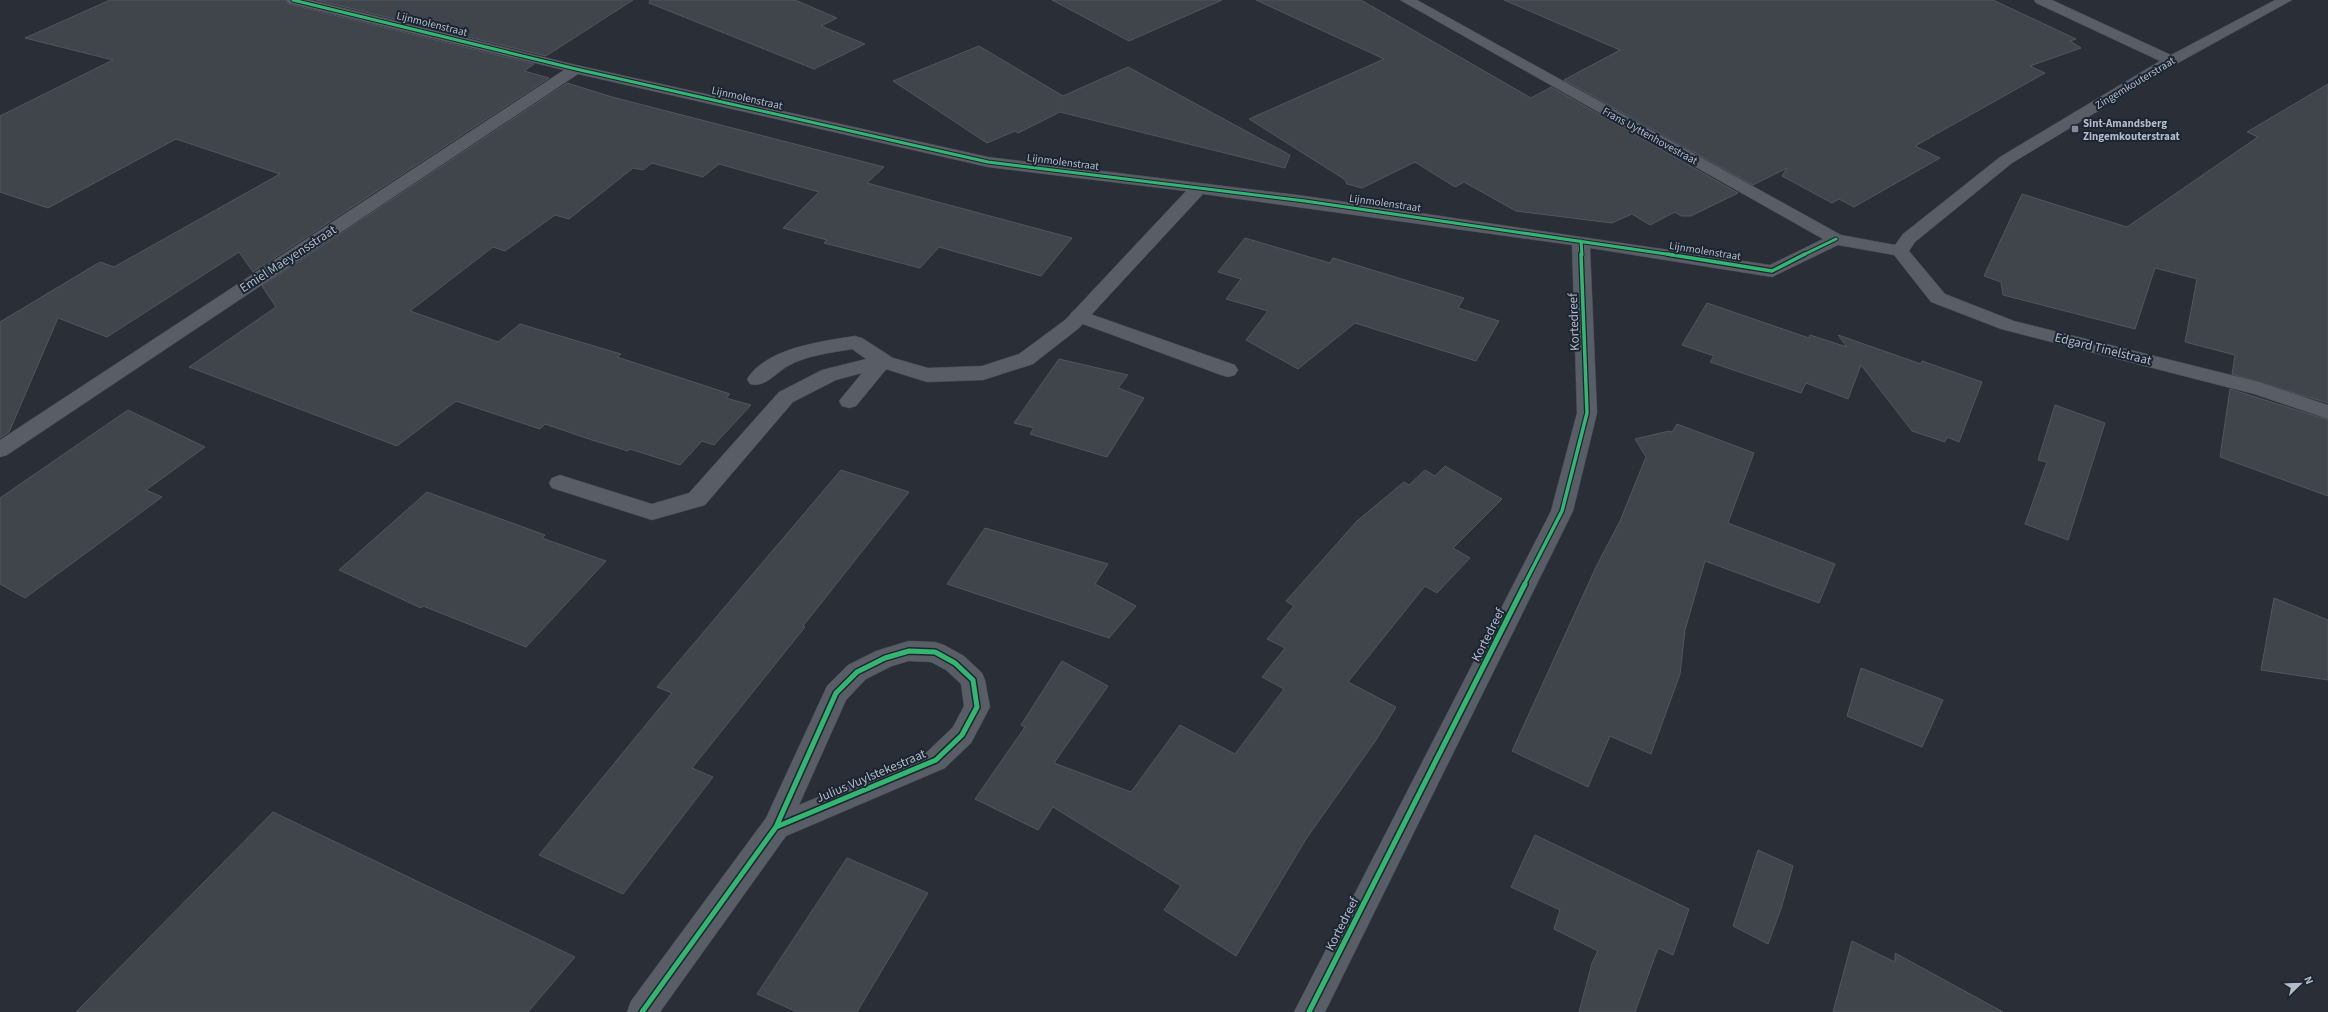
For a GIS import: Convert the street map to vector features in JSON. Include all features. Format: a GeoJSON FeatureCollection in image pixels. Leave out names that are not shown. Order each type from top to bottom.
{"type":"FeatureCollection","features":[{"type":"Feature","properties":{"kind":"street","name":"Lijnmolenstraat"},"geometry":{"type":"LineString","coordinates":[[293,0],[576,69],[988,162],[1199,188],[1581,241],[1772,271],[1836,239]]}},
{"type":"Feature","properties":{"kind":"street","name":"Frans Uyttenhovestraat"},"geometry":{"type":"LineString","coordinates":[[1407,0],[1836,239],[1900,251]]}},
{"type":"Feature","properties":{"kind":"street"},"geometry":{"type":"LineString","coordinates":[[2041,0],[2170,61]]}},
{"type":"Feature","properties":{"kind":"street","name":"Zingemkouterstraat"},"geometry":{"type":"LineString","coordinates":[[1900,251],[1909,238],[2006,160],[2170,61],[2285,0]]}},
{"type":"Feature","properties":{"kind":"street","name":"Emiel Maeyensstraat"},"geometry":{"type":"LineString","coordinates":[[0,450],[576,69]]}},
{"type":"Feature","properties":{"kind":"street"},"geometry":{"type":"LineString","coordinates":[[757,379],[781,361],[815,349],[855,342],[883,361],[927,375],[983,373],[1026,359],[1078,316],[1199,188]]}},
{"type":"Feature","properties":{"kind":"street","name":"Kortedreef"},"geometry":{"type":"LineString","coordinates":[[1309,1012],[1562,511],[1586,413],[1581,241]]}},
{"type":"Feature","properties":{"kind":"street","name":"Edgard Tinelstraat"},"geometry":{"type":"LineString","coordinates":[[1900,251],[1938,298],[2001,322],[2258,390],[2328,412]]}},
{"type":"Feature","properties":{"kind":"street"},"geometry":{"type":"LineString","coordinates":[[1078,316],[1228,370]]}},
{"type":"Feature","properties":{"kind":"street"},"geometry":{"type":"LineString","coordinates":[[849,401],[883,361]]}},
{"type":"Feature","properties":{"kind":"street"},"geometry":{"type":"LineString","coordinates":[[560,483],[652,512],[697,499],[786,397],[829,376],[883,361]]}},
{"type":"Feature","properties":{"kind":"street","name":"Julius Vuylstekestraat"},"geometry":{"type":"LineString","coordinates":[[642,1012],[776,827],[836,693],[858,672],[885,658],[909,651],[935,652],[955,663],[973,680],[977,707],[962,735],[936,760],[776,827]]}},
{"type":"Feature","properties":{"kind":"building"},"geometry":{"type":"Polygon","coordinates":[[[110,0],[285,0],[288,4],[534,64],[524,71],[549,78],[253,272],[239,252],[107,337],[58,318],[9,432],[0,438],[0,322],[100,262],[114,267],[280,174],[176,139],[48,208],[0,192],[0,116],[113,60],[25,38],[110,0]]]}},
{"type":"Feature","properties":{"kind":"building"},"geometry":{"type":"Polygon","coordinates":[[[316,0],[633,0],[546,56],[316,0]]]}},
{"type":"Feature","properties":{"kind":"building"},"geometry":{"type":"Polygon","coordinates":[[[650,0],[795,0],[837,18],[821,26],[865,44],[814,69],[649,3],[650,0]]]}},
{"type":"Feature","properties":{"kind":"building"},"geometry":{"type":"Polygon","coordinates":[[[1052,0],[1222,0],[1129,41],[1052,0]]]}},
{"type":"Feature","properties":{"kind":"building"},"geometry":{"type":"Polygon","coordinates":[[[1256,0],[1361,0],[1531,98],[1551,87],[1738,193],[1691,216],[1681,216],[1675,212],[1650,225],[1632,214],[1612,223],[1516,211],[1464,182],[1455,187],[1415,162],[1362,188],[1347,184],[1344,179],[1249,119],[1384,59],[1256,0]]]}},
{"type":"Feature","properties":{"kind":"building"},"geometry":{"type":"Polygon","coordinates":[[[1504,0],[1993,0],[2076,39],[2070,41],[2081,48],[2030,66],[2045,73],[1915,146],[1940,158],[1854,207],[1839,199],[1832,203],[1782,176],[1787,168],[1753,185],[1564,80],[1620,50],[1504,0]]]}},
{"type":"Feature","properties":{"kind":"building"},"geometry":{"type":"Polygon","coordinates":[[[979,46],[1063,96],[1128,67],[1290,155],[1285,168],[1060,112],[1018,133],[1015,131],[987,143],[893,81],[979,46]]]}},
{"type":"Feature","properties":{"kind":"building"},"geometry":{"type":"Polygon","coordinates":[[[567,83],[612,97],[884,167],[867,183],[1072,238],[1041,276],[939,247],[920,268],[824,243],[827,240],[783,228],[819,192],[719,164],[703,177],[652,163],[643,170],[633,168],[569,219],[555,215],[505,251],[493,247],[410,311],[498,342],[520,324],[621,354],[617,357],[730,394],[726,398],[751,405],[714,445],[702,441],[680,465],[630,449],[628,451],[545,424],[540,429],[456,401],[397,446],[189,367],[276,307],[262,286],[567,83]]]}},
{"type":"Feature","properties":{"kind":"building"},"geometry":{"type":"Polygon","coordinates":[[[2328,84],[2328,403],[2232,374],[2235,355],[2185,342],[2197,279],[2155,268],[2135,329],[2003,295],[2001,282],[1984,276],[2022,194],[2127,227],[2258,137],[2247,132],[2328,84]]]}},
{"type":"Feature","properties":{"kind":"building"},"geometry":{"type":"Polygon","coordinates":[[[1245,238],[1330,263],[1333,258],[1464,298],[1458,308],[1499,321],[1476,361],[1355,323],[1298,369],[1246,340],[1268,311],[1226,299],[1241,279],[1218,272],[1245,238]]]}},
{"type":"Feature","properties":{"kind":"building"},"geometry":{"type":"Polygon","coordinates":[[[1707,303],[1809,338],[1810,335],[1847,347],[1838,335],[1921,364],[1922,361],[1982,382],[1959,442],[1947,437],[1945,442],[1912,431],[1861,365],[1848,399],[1806,383],[1801,393],[1710,362],[1714,356],[1682,345],[1707,303]]]}},
{"type":"Feature","properties":{"kind":"building"},"geometry":{"type":"Polygon","coordinates":[[[1059,359],[1128,375],[1118,388],[1144,398],[1107,457],[1030,434],[1034,428],[1014,423],[1059,359]]]}},
{"type":"Feature","properties":{"kind":"building"},"geometry":{"type":"Polygon","coordinates":[[[2230,389],[2328,420],[2328,496],[2220,457],[2230,389]]]}},
{"type":"Feature","properties":{"kind":"building"},"geometry":{"type":"Polygon","coordinates":[[[2055,405],[2105,423],[2068,540],[2025,524],[2047,462],[2038,460],[2055,405]]]}},
{"type":"Feature","properties":{"kind":"building"},"geometry":{"type":"Polygon","coordinates":[[[128,410],[205,447],[146,490],[162,497],[25,598],[0,584],[0,498],[128,410]]]}},
{"type":"Feature","properties":{"kind":"building"},"geometry":{"type":"Polygon","coordinates":[[[1677,424],[1754,453],[1728,523],[1835,564],[1819,603],[1705,561],[1685,630],[1680,674],[1651,754],[1610,736],[1588,787],[1512,751],[1596,567],[1620,521],[1646,457],[1635,439],[1669,431],[1672,432],[1677,424]]]}},
{"type":"Feature","properties":{"kind":"building"},"geometry":{"type":"Polygon","coordinates":[[[1445,466],[1502,499],[1453,548],[1470,558],[1437,593],[1425,586],[1348,682],[1396,707],[1376,740],[1306,839],[1236,956],[1164,910],[1181,886],[1053,807],[1038,830],[975,799],[1025,727],[1021,725],[1062,661],[1108,686],[1054,763],[1131,792],[1180,725],[1235,754],[1284,689],[1262,677],[1285,648],[1267,639],[1294,606],[1286,601],[1357,521],[1404,482],[1409,485],[1425,470],[1435,476],[1445,466]]]}},
{"type":"Feature","properties":{"kind":"building"},"geometry":{"type":"Polygon","coordinates":[[[841,470],[909,492],[803,626],[805,627],[692,768],[713,777],[623,894],[539,855],[672,693],[657,687],[841,470]]]}},
{"type":"Feature","properties":{"kind":"building"},"geometry":{"type":"Polygon","coordinates":[[[427,492],[545,535],[542,538],[606,561],[526,647],[423,606],[421,608],[339,570],[427,492]]]}},
{"type":"Feature","properties":{"kind":"building"},"geometry":{"type":"Polygon","coordinates":[[[985,528],[1108,564],[1095,584],[1136,606],[1109,638],[947,584],[985,528]]]}},
{"type":"Feature","properties":{"kind":"building"},"geometry":{"type":"Polygon","coordinates":[[[2274,598],[2328,620],[2328,680],[2261,670],[2274,598]]]}},
{"type":"Feature","properties":{"kind":"building"},"geometry":{"type":"Polygon","coordinates":[[[1861,668],[1943,700],[1922,747],[1847,716],[1861,668]]]}},
{"type":"Feature","properties":{"kind":"building"},"geometry":{"type":"Polygon","coordinates":[[[273,812],[575,957],[528,1012],[76,1012],[273,812]]]}},
{"type":"Feature","properties":{"kind":"building"},"geometry":{"type":"Polygon","coordinates":[[[1535,835],[1689,909],[1673,955],[1658,948],[1635,1012],[1579,1012],[1592,963],[1598,951],[1554,929],[1560,910],[1511,887],[1535,835]]]}},
{"type":"Feature","properties":{"kind":"building"},"geometry":{"type":"Polygon","coordinates":[[[1758,850],[1793,866],[1781,909],[1768,944],[1733,926],[1758,850]]]}},
{"type":"Feature","properties":{"kind":"building"},"geometry":{"type":"Polygon","coordinates":[[[847,858],[928,893],[857,1012],[797,1012],[757,994],[847,858]]]}},
{"type":"Feature","properties":{"kind":"building"},"geometry":{"type":"Polygon","coordinates":[[[1852,941],[1895,962],[1895,953],[2003,1012],[1833,1012],[1852,941]]]}},
{"type":"Feature","properties":{"kind":"cycle path"},"geometry":{"type":"LineString","coordinates":[[293,0],[576,69],[988,162],[1305,201],[1581,241],[1772,271],[1836,239]]}},
{"type":"Feature","properties":{"kind":"cycle path"},"geometry":{"type":"LineString","coordinates":[[1309,1012],[1562,511],[1587,413],[1581,241]]}},
{"type":"Feature","properties":{"kind":"cycle path"},"geometry":{"type":"LineString","coordinates":[[642,1012],[776,827],[836,693],[857,672],[885,658],[909,651],[935,652],[955,663],[973,680],[977,707],[962,735],[936,760],[776,827]]}},
{"type":"Feature","properties":{"kind":"place","name":"Sint-Amandsberg Zingemkouterstraat"},"geometry":{"type":"Point","coordinates":[2075,129]}}]}
